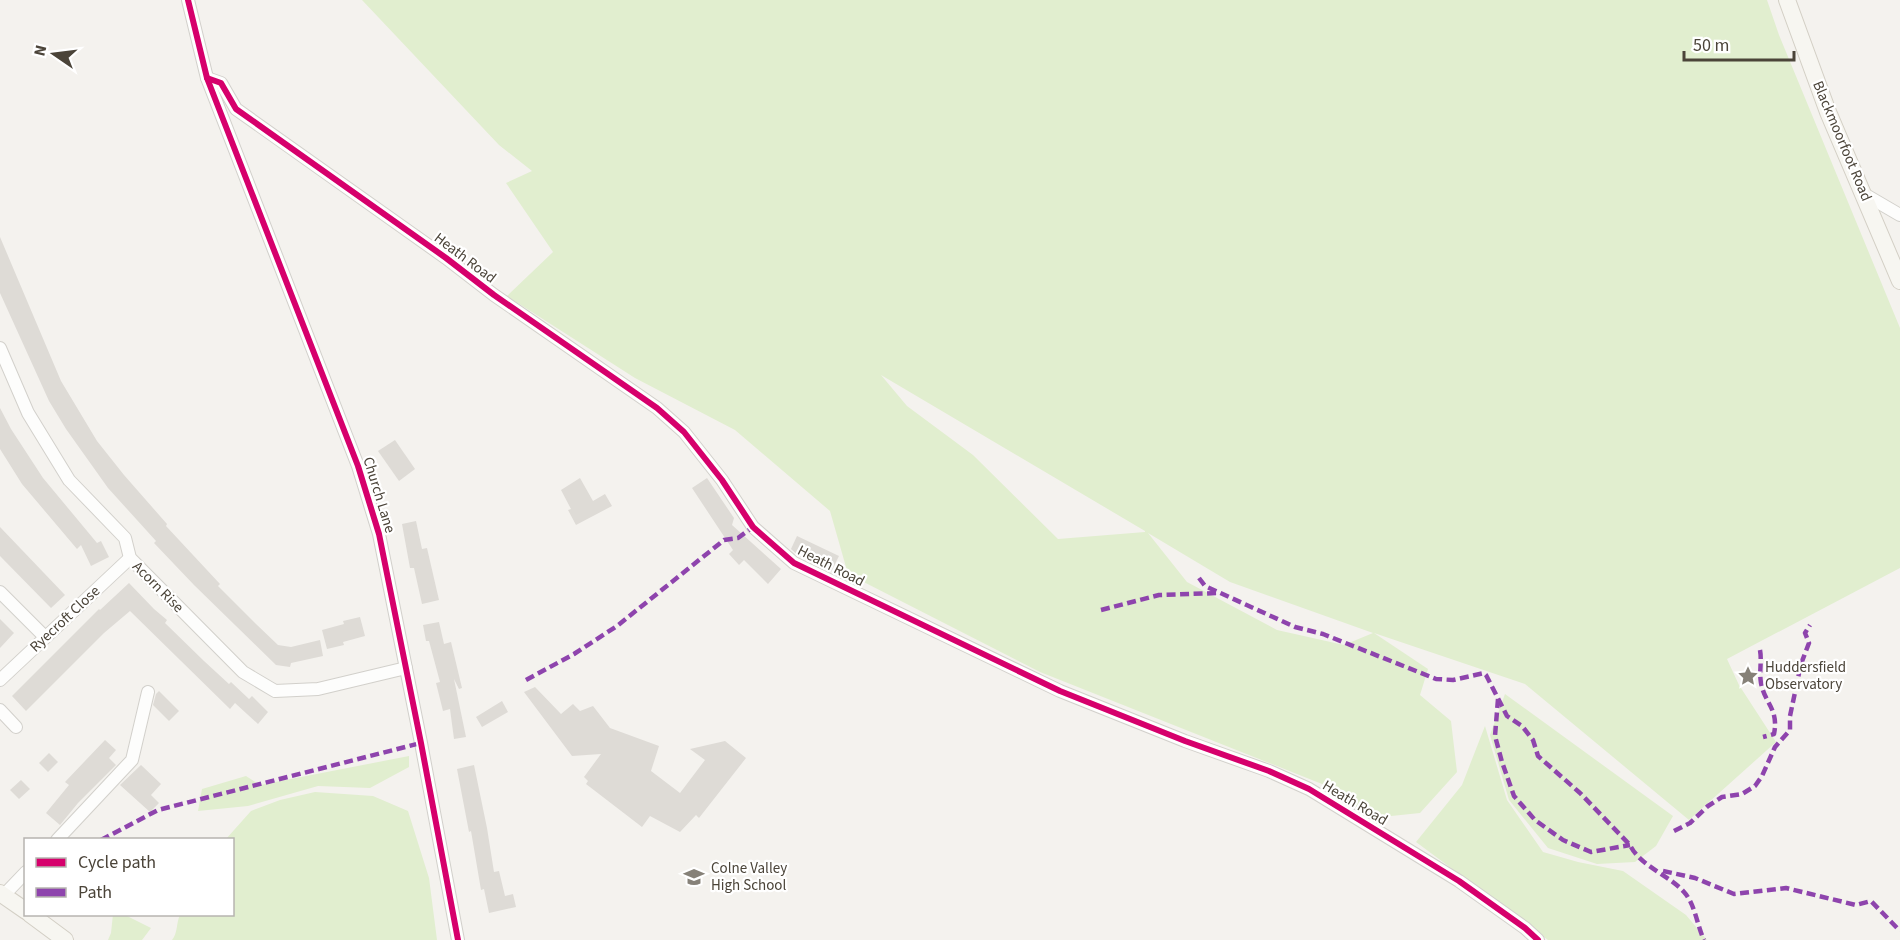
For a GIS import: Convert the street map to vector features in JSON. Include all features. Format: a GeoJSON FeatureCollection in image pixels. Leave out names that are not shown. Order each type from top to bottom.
{"type":"FeatureCollection","features":[{"type":"Feature","properties":{"kind":"street","name":"Church Lane"},"geometry":{"type":"LineString","coordinates":[[188,0],[207,78],[358,466],[379,534],[458,940]]}},
{"type":"Feature","properties":{"kind":"street","name":"Blackmoorfoot Road"},"geometry":{"type":"LineString","coordinates":[[1787,0],[1828,112],[1900,281]]}},
{"type":"Feature","properties":{"kind":"street","name":"Heath Road"},"geometry":{"type":"LineString","coordinates":[[207,78],[221,83],[236,109],[446,258],[494,295],[657,408],[684,432],[722,480],[753,527],[794,563],[1060,691],[1185,741],[1269,771],[1309,789],[1459,881],[1525,928],[1538,940]]}},
{"type":"Feature","properties":{"kind":"street"},"geometry":{"type":"LineString","coordinates":[[1864,194],[1900,215]]}},
{"type":"Feature","properties":{"kind":"street","name":"Acorn Rise"},"geometry":{"type":"LineString","coordinates":[[0,348],[28,413],[69,480],[125,538],[130,558],[243,672],[275,691],[318,689],[406,668]]}},
{"type":"Feature","properties":{"kind":"street","name":"Ryecroft Close"},"geometry":{"type":"LineString","coordinates":[[0,680],[130,558]]}},
{"type":"Feature","properties":{"kind":"street"},"geometry":{"type":"LineString","coordinates":[[0,592],[45,637]]}},
{"type":"Feature","properties":{"kind":"street"},"geometry":{"type":"LineString","coordinates":[[59,838],[132,760],[148,692]]}},
{"type":"Feature","properties":{"kind":"street"},"geometry":{"type":"LineString","coordinates":[[0,710],[16,727]]}},
{"type":"Feature","properties":{"kind":"street"},"geometry":{"type":"LineString","coordinates":[[24,874],[2,894],[24,910]]}},
{"type":"Feature","properties":{"kind":"street"},"geometry":{"type":"LineString","coordinates":[[31,916],[64,940]]}},
{"type":"Feature","properties":{"kind":"green space"},"geometry":{"type":"Polygon","coordinates":[[[362,0],[1767,0],[1779,35],[1900,328],[1900,568],[1727,659],[1739,685],[1776,742],[1689,820],[1525,684],[1374,633],[1428,669],[1420,695],[1451,721],[1457,772],[1420,813],[1372,818],[1327,786],[1040,672],[848,574],[830,511],[735,430],[635,378],[507,296],[553,252],[506,183],[532,171],[499,145],[362,0]],[[881,375],[907,406],[973,455],[1058,539],[1145,532],[1145,531],[881,375]],[[1148,533],[1187,582],[1277,630],[1344,645],[1373,633],[1230,582],[1148,533]]]}},
{"type":"Feature","properties":{"kind":"green space"},"geometry":{"type":"Polygon","coordinates":[[[1505,694],[1673,816],[1656,846],[1635,862],[1597,864],[1548,848],[1509,800],[1490,735],[1505,694]]]}},
{"type":"Feature","properties":{"kind":"green space"},"geometry":{"type":"Polygon","coordinates":[[[1485,726],[1507,800],[1543,852],[1623,871],[1686,915],[1707,940],[1548,940],[1416,842],[1462,785],[1485,726]]]}},
{"type":"Feature","properties":{"kind":"green space"},"geometry":{"type":"Polygon","coordinates":[[[409,756],[409,767],[370,788],[318,786],[248,806],[198,811],[202,789],[246,776],[260,785],[409,756]]]}},
{"type":"Feature","properties":{"kind":"green space"},"geometry":{"type":"Polygon","coordinates":[[[315,792],[373,796],[408,811],[429,878],[437,940],[172,940],[180,916],[234,916],[234,838],[227,838],[251,811],[280,800],[315,792]]]}},
{"type":"Feature","properties":{"kind":"green space"},"geometry":{"type":"Polygon","coordinates":[[[113,916],[127,916],[151,928],[142,940],[108,940],[113,916]]]}},
{"type":"Feature","properties":{"kind":"building"},"geometry":{"type":"Polygon","coordinates":[[[0,237],[61,381],[97,441],[167,524],[166,526],[220,584],[218,586],[278,645],[291,647],[320,640],[323,656],[291,663],[290,667],[276,665],[154,543],[156,541],[108,488],[49,401],[0,293],[0,237]]]}},
{"type":"Feature","properties":{"kind":"building"},"geometry":{"type":"Polygon","coordinates":[[[0,408],[43,478],[97,543],[101,541],[109,557],[91,566],[81,545],[77,549],[22,484],[0,449],[0,408]]]}},
{"type":"Feature","properties":{"kind":"building"},"geometry":{"type":"Polygon","coordinates":[[[395,440],[415,469],[399,481],[378,451],[395,440]]]}},
{"type":"Feature","properties":{"kind":"building"},"geometry":{"type":"Polygon","coordinates":[[[580,478],[593,501],[605,494],[612,506],[576,525],[561,490],[580,478]]]}},
{"type":"Feature","properties":{"kind":"building"},"geometry":{"type":"Polygon","coordinates":[[[707,478],[734,518],[732,525],[781,569],[768,584],[744,560],[739,565],[729,554],[733,550],[692,488],[707,478]]]}},
{"type":"Feature","properties":{"kind":"building"},"geometry":{"type":"Polygon","coordinates":[[[416,521],[422,549],[427,548],[439,600],[422,604],[414,568],[410,568],[402,524],[416,521]]]}},
{"type":"Feature","properties":{"kind":"building"},"geometry":{"type":"Polygon","coordinates":[[[0,527],[65,595],[51,608],[0,556],[0,527]]]}},
{"type":"Feature","properties":{"kind":"building"},"geometry":{"type":"Polygon","coordinates":[[[797,536],[839,556],[831,572],[799,556],[791,549],[797,536]]]}},
{"type":"Feature","properties":{"kind":"building"},"geometry":{"type":"Polygon","coordinates":[[[129,583],[204,661],[249,699],[252,696],[268,712],[258,724],[235,703],[230,709],[130,611],[104,633],[26,711],[12,696],[99,609],[129,583]]]}},
{"type":"Feature","properties":{"kind":"building"},"geometry":{"type":"Polygon","coordinates":[[[360,617],[365,636],[327,649],[322,630],[360,617]]]}},
{"type":"Feature","properties":{"kind":"building"},"geometry":{"type":"Polygon","coordinates":[[[0,619],[14,633],[0,648],[0,619]]]}},
{"type":"Feature","properties":{"kind":"building"},"geometry":{"type":"Polygon","coordinates":[[[439,622],[444,644],[451,642],[462,688],[459,689],[454,679],[466,737],[454,739],[450,709],[443,711],[436,683],[440,682],[429,641],[426,641],[423,625],[439,622]]]}},
{"type":"Feature","properties":{"kind":"building"},"geometry":{"type":"Polygon","coordinates":[[[535,687],[561,714],[573,704],[580,711],[593,706],[610,728],[659,746],[651,771],[680,793],[705,760],[690,749],[725,741],[746,758],[699,818],[696,815],[680,832],[650,816],[642,827],[586,784],[588,781],[584,777],[601,754],[572,756],[524,692],[535,687]]]}},
{"type":"Feature","properties":{"kind":"building"},"geometry":{"type":"Polygon","coordinates":[[[159,691],[179,711],[169,721],[153,705],[159,691]]]}},
{"type":"Feature","properties":{"kind":"building"},"geometry":{"type":"Polygon","coordinates":[[[502,701],[508,712],[482,727],[476,717],[502,701]]]}},
{"type":"Feature","properties":{"kind":"building"},"geometry":{"type":"Polygon","coordinates":[[[105,740],[116,750],[109,758],[116,765],[78,803],[60,825],[46,813],[69,785],[65,782],[105,740]]]}},
{"type":"Feature","properties":{"kind":"building"},"geometry":{"type":"Polygon","coordinates":[[[49,753],[58,762],[48,772],[39,763],[49,753]]]}},
{"type":"Feature","properties":{"kind":"building"},"geometry":{"type":"Polygon","coordinates":[[[141,765],[161,784],[151,795],[159,803],[150,812],[120,785],[141,765]]]}},
{"type":"Feature","properties":{"kind":"building"},"geometry":{"type":"Polygon","coordinates":[[[474,765],[494,872],[499,871],[505,896],[513,894],[516,907],[489,913],[484,889],[481,890],[457,769],[474,765]]]}},
{"type":"Feature","properties":{"kind":"building"},"geometry":{"type":"Polygon","coordinates":[[[21,780],[30,789],[19,799],[10,790],[21,780]]]}},
{"type":"Feature","properties":{"kind":"marked path"},"geometry":{"type":"LineString","coordinates":[[526,680],[574,654],[617,626],[724,540],[738,538],[753,527]]}},
{"type":"Feature","properties":{"kind":"marked path"},"geometry":{"type":"LineString","coordinates":[[1199,578],[1205,586],[1295,627],[1323,634],[1436,679],[1453,680],[1484,673],[1507,716],[1522,726],[1533,740],[1538,756],[1580,793],[1641,859],[1684,892],[1704,940]]}},
{"type":"Feature","properties":{"kind":"marked path"},"geometry":{"type":"LineString","coordinates":[[1101,610],[1159,595],[1219,593]]}},
{"type":"Feature","properties":{"kind":"marked path"},"geometry":{"type":"LineString","coordinates":[[1674,831],[1690,823],[1708,806],[1722,797],[1742,794],[1755,786],[1762,776],[1775,747],[1790,730],[1790,716],[1801,664],[1809,643],[1805,633],[1810,625]]}},
{"type":"Feature","properties":{"kind":"marked path"},"geometry":{"type":"LineString","coordinates":[[1760,650],[1761,683],[1775,718],[1774,734],[1763,737]]}},
{"type":"Feature","properties":{"kind":"marked path"},"geometry":{"type":"LineString","coordinates":[[1498,699],[1495,736],[1502,762],[1514,796],[1535,820],[1563,840],[1591,852],[1630,845]]}},
{"type":"Feature","properties":{"kind":"marked path"},"geometry":{"type":"LineString","coordinates":[[105,838],[158,810],[421,743]]}},
{"type":"Feature","properties":{"kind":"marked path"},"geometry":{"type":"LineString","coordinates":[[1663,871],[1695,878],[1734,894],[1786,888],[1856,905],[1871,901],[1900,931]]}},
{"type":"Feature","properties":{"kind":"cycle path"},"geometry":{"type":"LineString","coordinates":[[188,0],[207,78],[358,466],[379,534],[458,940]]}},
{"type":"Feature","properties":{"kind":"cycle path"},"geometry":{"type":"LineString","coordinates":[[207,78],[221,83],[236,109],[446,258],[494,295],[657,408],[684,432],[722,480],[753,527],[794,563],[1060,691],[1185,741],[1269,771],[1309,789],[1459,881],[1525,928],[1538,940]]}},
{"type":"Feature","properties":{"kind":"place","name":"Huddersfield Observatory"},"geometry":{"type":"Point","coordinates":[1748,676]}},
{"type":"Feature","properties":{"kind":"place","name":"Colne Valley High School"},"geometry":{"type":"Point","coordinates":[694,877]}}]}
